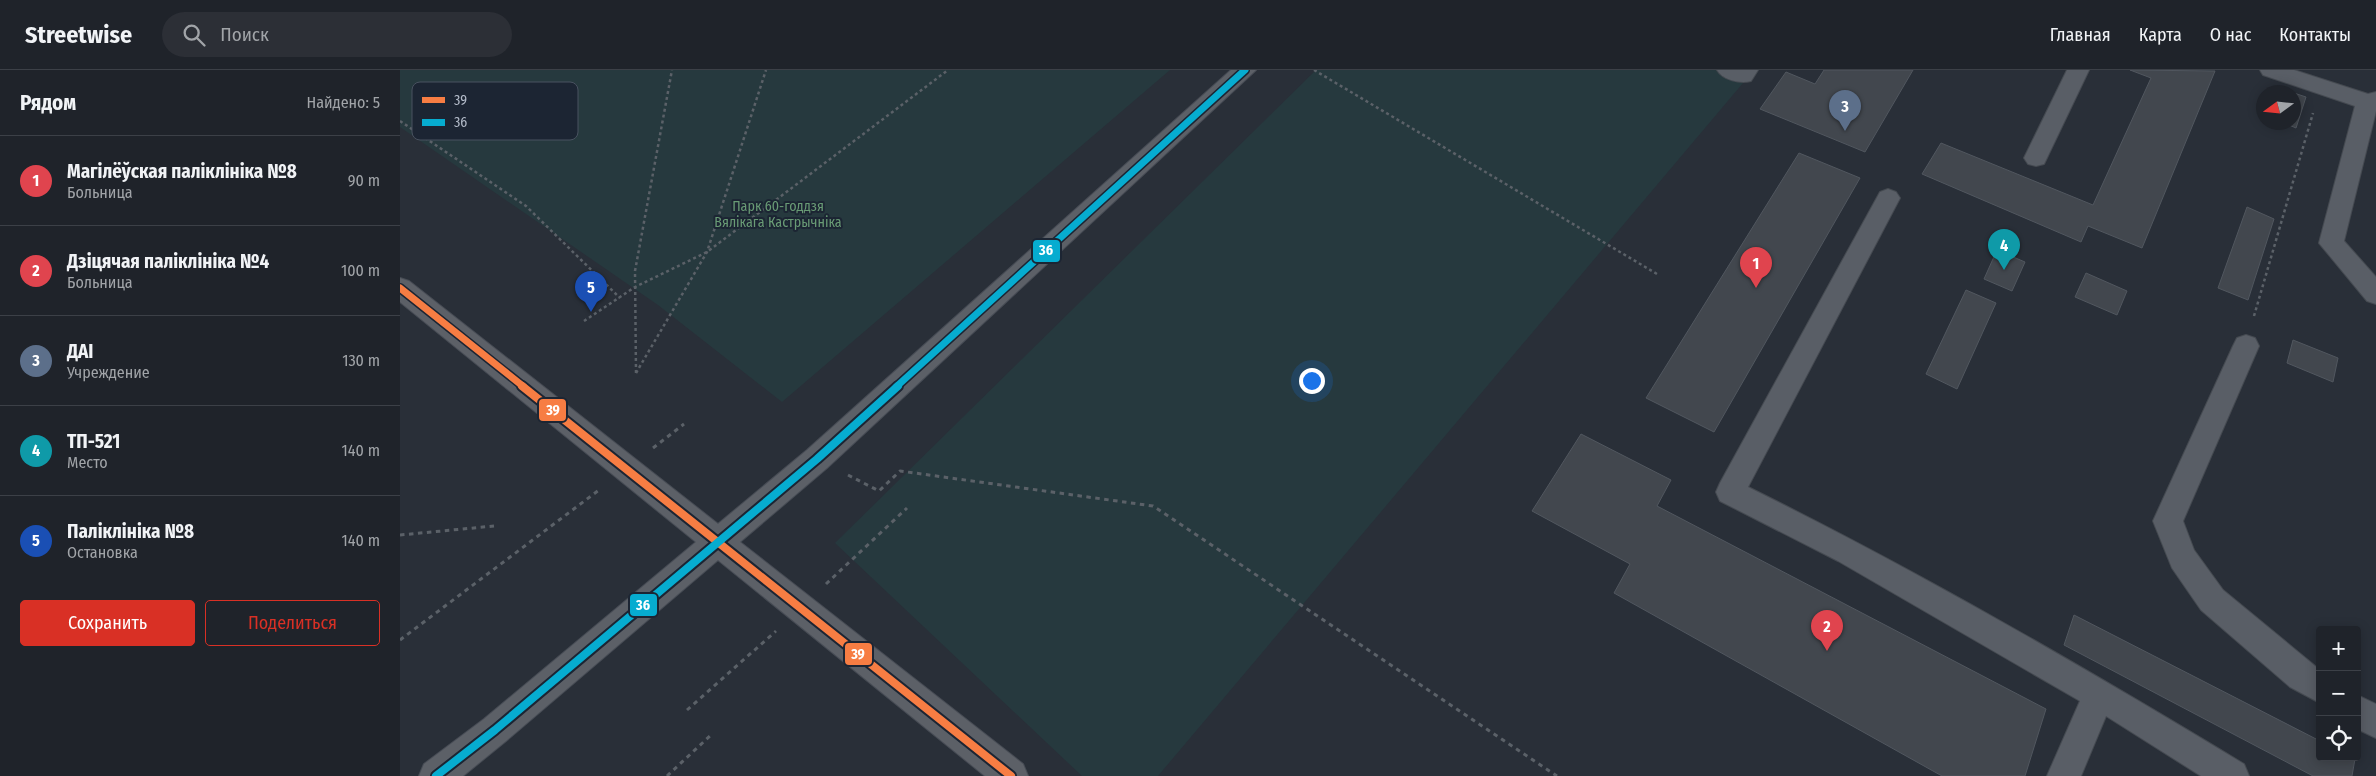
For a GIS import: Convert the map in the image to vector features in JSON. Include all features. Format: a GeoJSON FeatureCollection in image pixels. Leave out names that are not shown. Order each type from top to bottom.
{"type":"FeatureCollection","features":[{"type":"Feature","properties":{"kind":"main road"},"geometry":{"type":"LineString","coordinates":[[436,776],[495,730],[817,459],[1245,70]]}},
{"type":"Feature","properties":{"kind":"main road"},"geometry":{"type":"LineString","coordinates":[[400,288],[1011,776]]}},
{"type":"Feature","properties":{"kind":"lane"},"geometry":{"type":"LineString","coordinates":[[1728,70],[1743,76],[1747,70]]}},
{"type":"Feature","properties":{"kind":"lane"},"geometry":{"type":"LineString","coordinates":[[2036,158],[2078,70]]}},
{"type":"Feature","properties":{"kind":"lane"},"geometry":{"type":"LineString","coordinates":[[2271,70],[2320,87],[2371,101],[2331,243],[2376,294]]}},
{"type":"Feature","properties":{"kind":"lane"},"geometry":{"type":"LineString","coordinates":[[1888,198],[1730,492],[1848,551],[2099,694],[2232,776]]}},
{"type":"Feature","properties":{"kind":"lane"},"geometry":{"type":"LineString","coordinates":[[2246,346],[2168,521],[2182,558],[2212,600],[2301,676],[2316,685]]}},
{"type":"Feature","properties":{"kind":"lane"},"geometry":{"type":"LineString","coordinates":[[2064,776],[2099,694]]}},
{"type":"Feature","properties":{"kind":"lane"},"geometry":{"type":"LineString","coordinates":[[2361,713],[2376,722]]}},
{"type":"Feature","properties":{"kind":"path"},"geometry":{"type":"LineString","coordinates":[[672,70],[635,271],[636,373],[707,252],[766,70]]}},
{"type":"Feature","properties":{"kind":"path"},"geometry":{"type":"LineString","coordinates":[[584,321],[636,287],[707,252],[948,70]]}},
{"type":"Feature","properties":{"kind":"path"},"geometry":{"type":"LineString","coordinates":[[1314,70],[1657,274]]}},
{"type":"Feature","properties":{"kind":"path"},"geometry":{"type":"LineString","coordinates":[[2246,346],[2320,87]]}},
{"type":"Feature","properties":{"kind":"path"},"geometry":{"type":"LineString","coordinates":[[400,121],[412,129]]}},
{"type":"Feature","properties":{"kind":"path"},"geometry":{"type":"LineString","coordinates":[[428,140],[526,206],[620,298]]}},
{"type":"Feature","properties":{"kind":"path"},"geometry":{"type":"LineString","coordinates":[[400,640],[626,470],[684,424]]}},
{"type":"Feature","properties":{"kind":"path"},"geometry":{"type":"LineString","coordinates":[[817,459],[879,491],[900,471],[1153,506],[1557,776]]}},
{"type":"Feature","properties":{"kind":"path"},"geometry":{"type":"LineString","coordinates":[[400,535],[494,526]]}},
{"type":"Feature","properties":{"kind":"path"},"geometry":{"type":"LineString","coordinates":[[667,776],[712,734]]}},
{"type":"Feature","properties":{"kind":"green space","name":"Парк 60-годдзя Вялікага Кастрычніка"},"geometry":{"type":"Polygon","coordinates":[[[400,70],[1170,70],[782,402],[658,305],[419,140],[578,140],[578,82],[412,82],[412,135],[400,127],[400,70]]]}},
{"type":"Feature","properties":{"kind":"green space"},"geometry":{"type":"Polygon","coordinates":[[[1316,70],[1754,70],[1158,776],[1082,776],[835,543],[1316,70]]]}},
{"type":"Feature","properties":{"kind":"building"},"geometry":{"type":"Polygon","coordinates":[[[1824,70],[1913,70],[1865,152],[1760,109],[1786,72],[1815,84],[1824,70]]]}},
{"type":"Feature","properties":{"kind":"building"},"geometry":{"type":"Polygon","coordinates":[[[2130,70],[2215,71],[2142,248],[2088,226],[2081,242],[1922,174],[1941,143],[2093,205],[2151,78],[2130,70]]]}},
{"type":"Feature","properties":{"kind":"building"},"geometry":{"type":"Polygon","coordinates":[[[2301,95],[2306,97],[2301,112],[2301,95]]]}},
{"type":"Feature","properties":{"kind":"building"},"geometry":{"type":"Polygon","coordinates":[[[1799,153],[1860,178],[1714,432],[1646,398],[1799,153]]]}},
{"type":"Feature","properties":{"kind":"building"},"geometry":{"type":"Polygon","coordinates":[[[2247,207],[2274,219],[2248,300],[2218,288],[2247,207]]]}},
{"type":"Feature","properties":{"kind":"building"},"geometry":{"type":"Polygon","coordinates":[[[1997,250],[2025,262],[2012,291],[1984,279],[1997,250]]]}},
{"type":"Feature","properties":{"kind":"building"},"geometry":{"type":"Polygon","coordinates":[[[2086,273],[2127,291],[2117,315],[2075,297],[2086,273]]]}},
{"type":"Feature","properties":{"kind":"building"},"geometry":{"type":"Polygon","coordinates":[[[1966,290],[1996,303],[1957,389],[1926,374],[1966,290]]]}},
{"type":"Feature","properties":{"kind":"building"},"geometry":{"type":"Polygon","coordinates":[[[2293,340],[2338,358],[2333,382],[2287,363],[2293,340]]]}},
{"type":"Feature","properties":{"kind":"building"},"geometry":{"type":"Polygon","coordinates":[[[1581,434],[1671,480],[1657,506],[2046,709],[2025,776],[1942,776],[1614,593],[1630,564],[1532,511],[1581,434]]]}},
{"type":"Feature","properties":{"kind":"building"},"geometry":{"type":"Polygon","coordinates":[[[2074,615],[2316,739],[2316,761],[2355,761],[2352,776],[2313,776],[2064,645],[2074,615]]]}},
{"type":"Feature","properties":{"kind":"transit line","name":"36"},"geometry":{"type":"LineString","coordinates":[[436,776],[495,730],[817,459],[1245,70]]}},
{"type":"Feature","properties":{"kind":"transit line","name":"39"},"geometry":{"type":"LineString","coordinates":[[400,288],[1011,776]]}},
{"type":"Feature","properties":{"kind":"place","name":"ДАІ"},"geometry":{"type":"Point","coordinates":[1845,131]}},
{"type":"Feature","properties":{"kind":"place","name":"ТП-521"},"geometry":{"type":"Point","coordinates":[2004,270]}},
{"type":"Feature","properties":{"kind":"place","name":"Магілёўская паліклініка №8"},"geometry":{"type":"Point","coordinates":[1756,288]}},
{"type":"Feature","properties":{"kind":"place","name":"Паліклініка №8"},"geometry":{"type":"Point","coordinates":[591,312]}},
{"type":"Feature","properties":{"kind":"place","name":"Дзіцячая паліклініка №4"},"geometry":{"type":"Point","coordinates":[1827,651]}}]}
